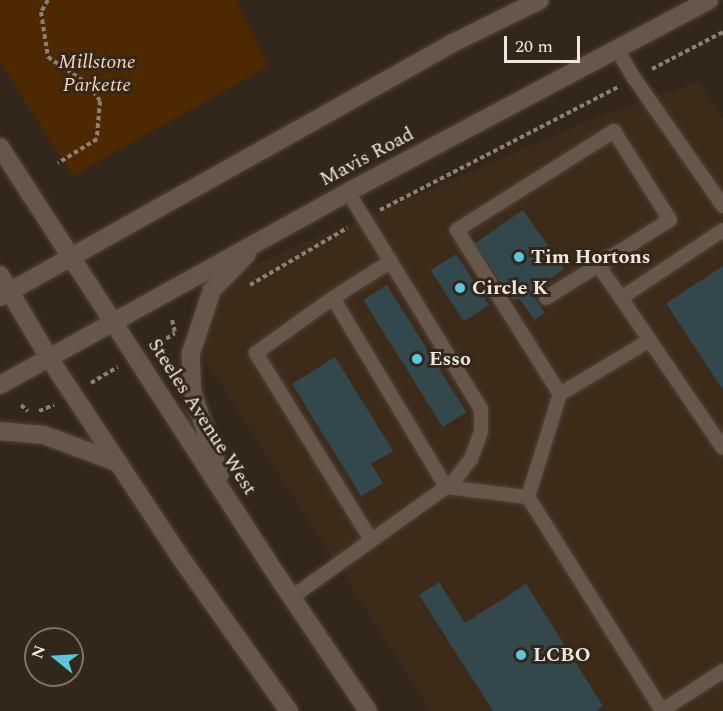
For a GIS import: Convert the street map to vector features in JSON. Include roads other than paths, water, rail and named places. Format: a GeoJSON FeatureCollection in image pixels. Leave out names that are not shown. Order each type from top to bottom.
{"type":"FeatureCollection","features":[{"type":"Feature","properties":{"kind":"main road"},"geometry":{"type":"LineString","coordinates":[[5,294],[451,44],[540,0]]}},
{"type":"Feature","properties":{"kind":"main road","name":"Mavis Road"},"geometry":{"type":"LineString","coordinates":[[0,385],[348,192],[709,0]]}},
{"type":"Feature","properties":{"kind":"main road","name":"Steeles Avenue West"},"geometry":{"type":"LineString","coordinates":[[0,147],[368,711]]}},
{"type":"Feature","properties":{"kind":"main road"},"geometry":{"type":"LineString","coordinates":[[229,498],[192,391],[191,353],[212,290],[262,239]]}},
{"type":"Feature","properties":{"kind":"main road"},"geometry":{"type":"LineString","coordinates":[[0,274],[5,294],[183,561],[289,711]]}},
{"type":"Feature","properties":{"kind":"main road"},"geometry":{"type":"LineString","coordinates":[[0,431],[44,435],[119,463]]}},
{"type":"Feature","properties":{"kind":"lane"},"geometry":{"type":"LineString","coordinates":[[617,49],[634,78],[723,206]]}},
{"type":"Feature","properties":{"kind":"lane"},"geometry":{"type":"LineString","coordinates":[[546,298],[670,220],[614,131],[457,230],[560,394]]}},
{"type":"Feature","properties":{"kind":"lane"},"geometry":{"type":"LineString","coordinates":[[292,597],[446,487],[471,459],[481,431],[482,409],[348,192]]}},
{"type":"Feature","properties":{"kind":"lane"},"geometry":{"type":"LineString","coordinates":[[621,298],[723,230]]}},
{"type":"Feature","properties":{"kind":"lane"},"geometry":{"type":"LineString","coordinates":[[371,540],[256,353],[333,297],[391,261]]}},
{"type":"Feature","properties":{"kind":"lane"},"geometry":{"type":"LineString","coordinates":[[598,265],[723,448]]}},
{"type":"Feature","properties":{"kind":"lane"},"geometry":{"type":"LineString","coordinates":[[333,297],[446,487]]}},
{"type":"Feature","properties":{"kind":"lane"},"geometry":{"type":"LineString","coordinates":[[650,340],[560,394],[528,497],[662,711],[723,671]]}},
{"type":"Feature","properties":{"kind":"lane"},"geometry":{"type":"LineString","coordinates":[[446,487],[528,497]]}},
{"type":"Feature","properties":{"kind":"place","name":"Tim Hortons"},"geometry":{"type":"Point","coordinates":[519,257]}},
{"type":"Feature","properties":{"kind":"place","name":"Circle K"},"geometry":{"type":"Point","coordinates":[460,288]}},
{"type":"Feature","properties":{"kind":"place","name":"Esso"},"geometry":{"type":"Point","coordinates":[417,359]}},
{"type":"Feature","properties":{"kind":"place","name":"LCBO"},"geometry":{"type":"Point","coordinates":[521,655]}},
{"type":"Feature","properties":{"kind":"park label","name":"Millstone Parkette"},"geometry":{"type":"Point","coordinates":[97,74]}}]}
